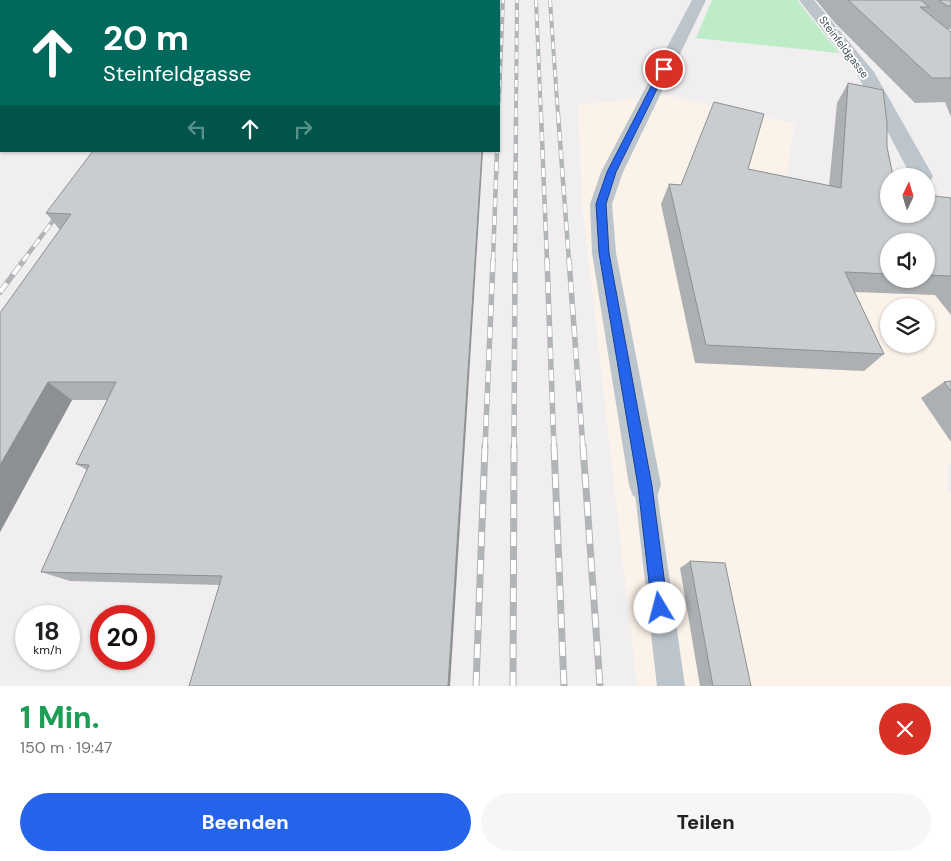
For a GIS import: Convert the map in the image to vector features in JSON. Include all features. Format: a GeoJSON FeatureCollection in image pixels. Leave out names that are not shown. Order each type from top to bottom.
{"type":"FeatureCollection","features":[{"type":"Feature","properties":{"kind":"street"},"geometry":{"type":"LineString","coordinates":[[645,486],[604,253],[601,204],[612,172],[699,0]]}},
{"type":"Feature","properties":{"kind":"street","name":"Steinfeldgasse"},"geometry":{"type":"LineString","coordinates":[[806,0],[865,72],[917,168]]}},
{"type":"Feature","properties":{"kind":"lane"},"geometry":{"type":"LineString","coordinates":[[645,486],[671,686]]}},
{"type":"Feature","properties":{"kind":"shaded area"},"geometry":{"type":"Polygon","coordinates":[[[666,95],[794,124],[786,181],[880,211],[880,223],[920,224],[928,233],[880,233],[880,288],[935,288],[935,240],[951,257],[951,462],[948,463],[948,492],[951,493],[951,686],[637,686],[582,202],[578,105],[666,95]]]}},
{"type":"Feature","properties":{"kind":"green space"},"geometry":{"type":"Polygon","coordinates":[[[712,0],[797,0],[839,53],[696,38],[712,0]]]}},
{"type":"Feature","properties":{"kind":"building"},"geometry":{"type":"Polygon","coordinates":[[[848,0],[921,0],[929,7],[920,7],[951,32],[951,78],[932,78],[848,0]]]}},
{"type":"Feature","properties":{"kind":"building"},"geometry":{"type":"Polygon","coordinates":[[[939,0],[951,0],[951,6],[947,6],[939,0]]]}},
{"type":"Feature","properties":{"kind":"building"},"geometry":{"type":"Polygon","coordinates":[[[848,83],[883,90],[887,123],[887,147],[891,168],[880,168],[880,223],[935,223],[935,196],[951,198],[951,276],[935,275],[935,233],[880,233],[880,274],[845,272],[880,346],[880,353],[884,354],[706,345],[669,184],[681,185],[714,102],[764,114],[748,169],[841,188],[848,83]]]}},
{"type":"Feature","properties":{"kind":"building"},"geometry":{"type":"Polygon","coordinates":[[[92,152],[482,152],[448,686],[189,686],[222,576],[41,572],[89,465],[76,464],[116,382],[48,382],[0,465],[0,313],[71,214],[46,213],[92,152]]]}},
{"type":"Feature","properties":{"kind":"building"},"geometry":{"type":"Polygon","coordinates":[[[951,381],[951,391],[944,382],[951,381]]]}},
{"type":"Feature","properties":{"kind":"building"},"geometry":{"type":"Polygon","coordinates":[[[690,561],[725,563],[751,686],[713,686],[690,561]]]}},
{"type":"Feature","properties":{"kind":"railway"},"geometry":{"type":"LineString","coordinates":[[500,76],[503,0]]}},
{"type":"Feature","properties":{"kind":"railway"},"geometry":{"type":"LineString","coordinates":[[516,115],[517,0]]}},
{"type":"Feature","properties":{"kind":"railway"},"geometry":{"type":"LineString","coordinates":[[536,0],[541,115]]}},
{"type":"Feature","properties":{"kind":"railway"},"geometry":{"type":"LineString","coordinates":[[550,0],[558,115]]}},
{"type":"Feature","properties":{"kind":"railway"},"geometry":{"type":"LineString","coordinates":[[515,261],[516,114]]}},
{"type":"Feature","properties":{"kind":"railway"},"geometry":{"type":"LineString","coordinates":[[541,114],[547,261]]}},
{"type":"Feature","properties":{"kind":"railway"},"geometry":{"type":"LineString","coordinates":[[558,114],[569,261]]}},
{"type":"Feature","properties":{"kind":"railway"},"geometry":{"type":"LineString","coordinates":[[493,261],[497,152]]}},
{"type":"Feature","properties":{"kind":"railway"},"geometry":{"type":"LineString","coordinates":[[23,261],[61,210]]}},
{"type":"Feature","properties":{"kind":"railway"},"geometry":{"type":"LineString","coordinates":[[0,292],[24,260]]}},
{"type":"Feature","properties":{"kind":"railway"},"geometry":{"type":"LineString","coordinates":[[485,448],[493,260]]}},
{"type":"Feature","properties":{"kind":"railway"},"geometry":{"type":"LineString","coordinates":[[514,448],[515,260]]}},
{"type":"Feature","properties":{"kind":"railway"},"geometry":{"type":"LineString","coordinates":[[547,260],[554,448]]}},
{"type":"Feature","properties":{"kind":"railway"},"geometry":{"type":"LineString","coordinates":[[569,260],[583,448]]}},
{"type":"Feature","properties":{"kind":"railway"},"geometry":{"type":"LineString","coordinates":[[476,686],[485,446]]}},
{"type":"Feature","properties":{"kind":"railway"},"geometry":{"type":"LineString","coordinates":[[513,686],[514,446]]}},
{"type":"Feature","properties":{"kind":"railway"},"geometry":{"type":"LineString","coordinates":[[554,446],[564,686]]}},
{"type":"Feature","properties":{"kind":"railway"},"geometry":{"type":"LineString","coordinates":[[583,446],[600,686]]}},
{"type":"Feature","properties":{"kind":"route"},"geometry":{"type":"LineString","coordinates":[[660,608],[645,486],[604,253],[601,204],[612,172],[664,69]]}}]}
